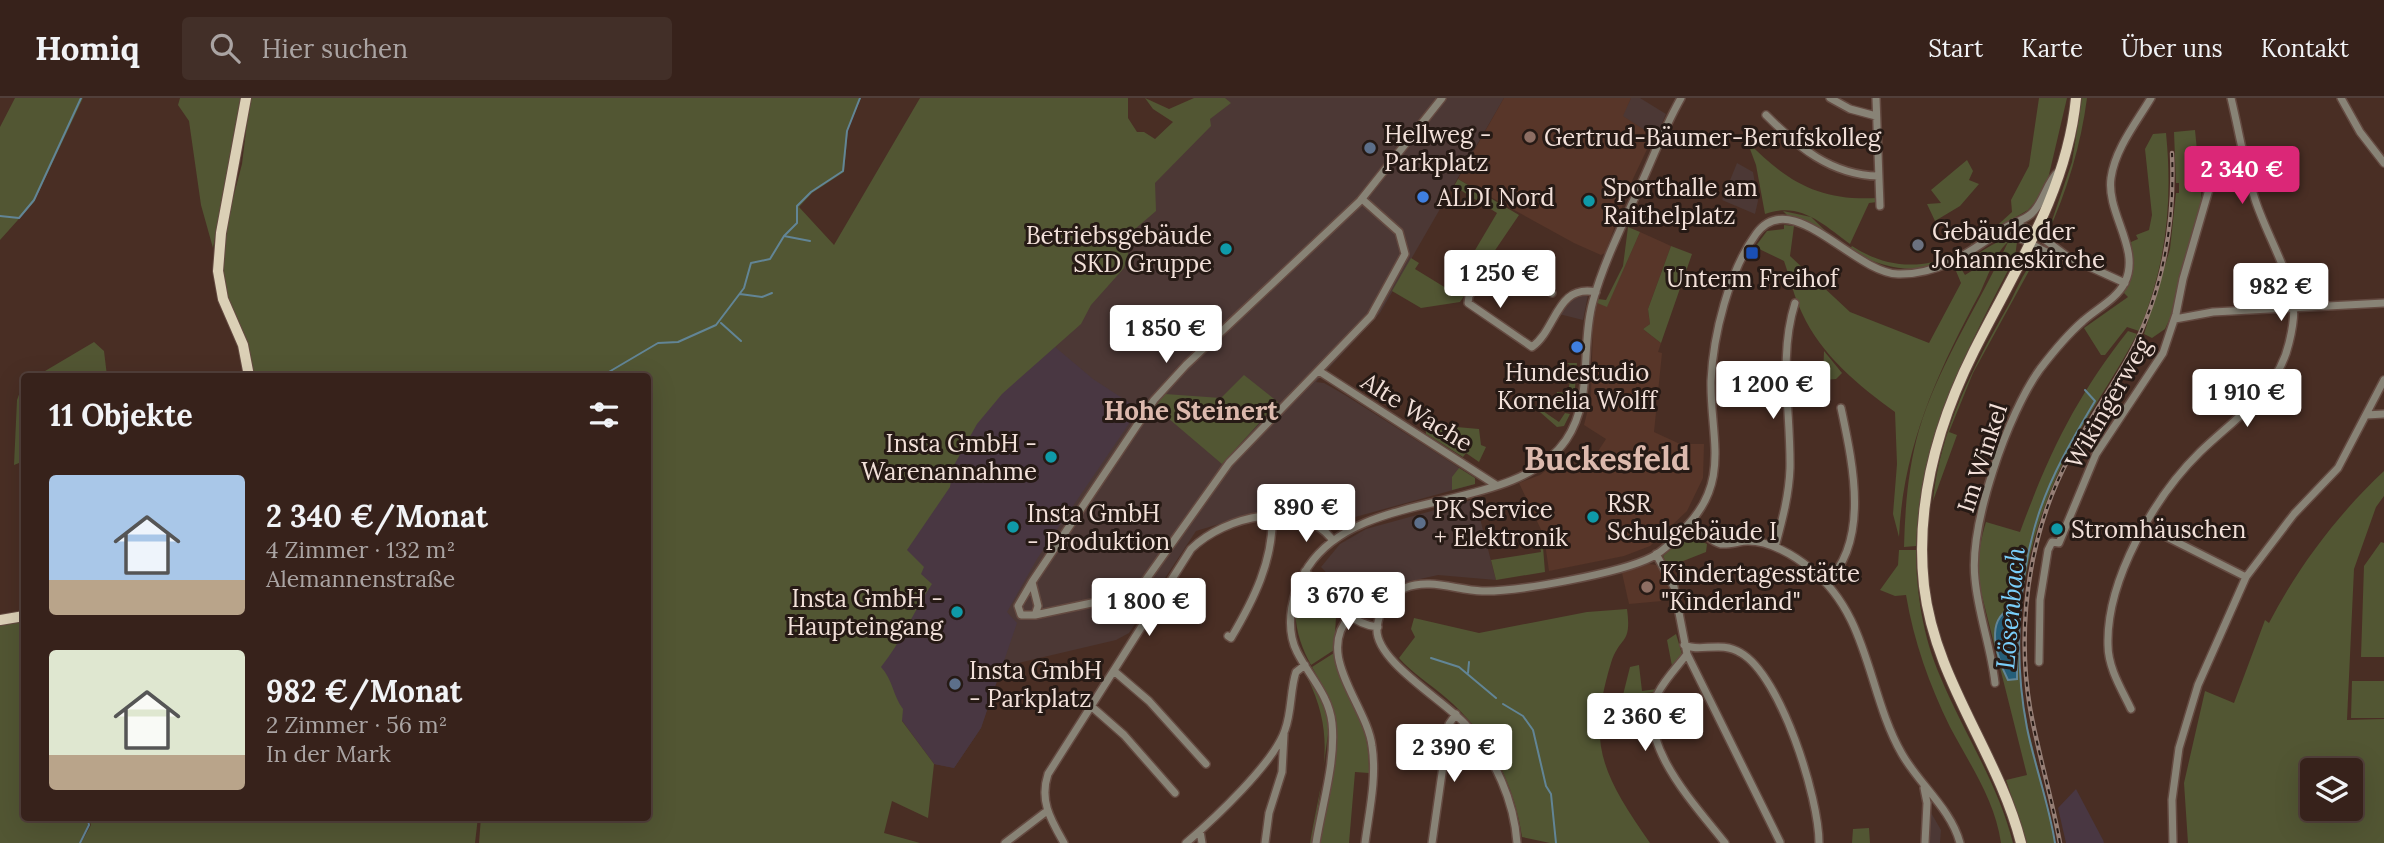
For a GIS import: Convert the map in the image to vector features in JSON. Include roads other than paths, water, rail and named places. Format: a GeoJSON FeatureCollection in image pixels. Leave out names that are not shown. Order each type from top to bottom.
{"type":"FeatureCollection","features":[{"type":"Feature","properties":{"kind":"main road"},"geometry":{"type":"LineString","coordinates":[[246,98],[221,233],[219,271],[223,299],[243,345],[248,373]]}},
{"type":"Feature","properties":{"kind":"main road"},"geometry":{"type":"LineString","coordinates":[[2021,843],[1999,780],[1944,668],[1925,589],[1922,533],[1929,475],[1945,416],[1972,355],[2034,238],[2061,170],[2076,98]]}},
{"type":"Feature","properties":{"kind":"main road"},"geometry":{"type":"LineString","coordinates":[[0,621],[21,617]]}},
{"type":"Feature","properties":{"kind":"street"},"geometry":{"type":"LineString","coordinates":[[1362,199],[1399,232],[1404,244],[1404,261],[1371,316],[1229,463],[1140,588],[1120,597],[1024,616],[1018,606],[1032,582],[1127,436],[1162,391],[1362,199],[1442,98]]}},
{"type":"Feature","properties":{"kind":"street"},"geometry":{"type":"LineString","coordinates":[[1317,843],[1332,746],[1332,721],[1326,701],[1295,648],[1291,621],[1296,589],[1305,571],[1332,539],[1352,526],[1496,485],[1545,462],[1560,448],[1572,430],[1583,398],[1587,334],[1596,292],[1623,222],[1681,98]]}},
{"type":"Feature","properties":{"kind":"street"},"geometry":{"type":"LineString","coordinates":[[1830,98],[1860,113],[1876,116]]}},
{"type":"Feature","properties":{"kind":"street"},"geometry":{"type":"LineString","coordinates":[[1875,98],[1880,206]]}},
{"type":"Feature","properties":{"kind":"street"},"geometry":{"type":"LineString","coordinates":[[2014,223],[2050,255],[2068,257],[2125,283],[2129,267],[2127,248],[2114,211],[2111,177],[2117,156],[2151,98]]}},
{"type":"Feature","properties":{"kind":"street"},"geometry":{"type":"LineString","coordinates":[[2131,709],[2111,663],[2108,634],[2126,564],[2166,492],[2198,454],[2262,395],[2285,358],[2293,298],[2254,196],[2231,98]]}},
{"type":"Feature","properties":{"kind":"street"},"geometry":{"type":"LineString","coordinates":[[2341,98],[2360,132],[2384,163]]}},
{"type":"Feature","properties":{"kind":"street"},"geometry":{"type":"LineString","coordinates":[[1766,115],[1796,143],[1831,166],[1856,175],[1878,176]]}},
{"type":"Feature","properties":{"kind":"street"},"geometry":{"type":"LineString","coordinates":[[1517,843],[1509,800],[1497,772],[1477,739],[1456,714],[1385,652],[1378,639],[1378,627],[1386,603],[1398,591],[1409,586],[1426,584],[1482,591],[1522,588],[1623,567],[1656,554],[1691,523],[1705,503],[1716,467],[1711,379],[1719,324],[1741,265],[1762,227],[1782,219],[1799,221],[1854,258],[1899,274],[1948,264],[2033,213],[2051,180],[2061,170]]}},
{"type":"Feature","properties":{"kind":"street"},"geometry":{"type":"LineString","coordinates":[[2210,186],[2175,319],[2200,313],[2384,303]]}},
{"type":"Feature","properties":{"kind":"street"},"geometry":{"type":"LineString","coordinates":[[1997,234],[2034,238]]}},
{"type":"Feature","properties":{"kind":"street"},"geometry":{"type":"LineString","coordinates":[[1552,293],[1499,258],[1492,261],[1469,296],[1468,303],[1532,347],[1570,295],[1583,290],[1596,292]]}},
{"type":"Feature","properties":{"kind":"street","name":"Im Winkel"},"geometry":{"type":"LineString","coordinates":[[1995,683],[1993,658],[1976,592],[1974,555],[1980,522],[2009,426],[2027,390],[2060,344],[2125,283]]}},
{"type":"Feature","properties":{"kind":"street"},"geometry":{"type":"LineString","coordinates":[[1774,547],[1789,483],[1785,375],[1787,337],[1795,303]]}},
{"type":"Feature","properties":{"kind":"street","name":"Wikingerweg"},"geometry":{"type":"LineString","coordinates":[[2039,662],[2040,600],[2048,550],[2052,542],[2059,543],[2096,454],[2161,357],[2175,319]]}},
{"type":"Feature","properties":{"kind":"street","name":"Alte Wache"},"geometry":{"type":"LineString","coordinates":[[1319,371],[1496,485]]}},
{"type":"Feature","properties":{"kind":"street"},"geometry":{"type":"LineString","coordinates":[[2173,843],[2172,800],[2179,748],[2198,685],[2246,577],[2294,514],[2338,468],[2384,380]]}},
{"type":"Feature","properties":{"kind":"street"},"geometry":{"type":"LineString","coordinates":[[1826,583],[1835,573],[1846,549],[1854,506],[1854,476],[1840,408]]}},
{"type":"Feature","properties":{"kind":"street"},"geometry":{"type":"LineString","coordinates":[[2366,415],[2384,414]]}},
{"type":"Feature","properties":{"kind":"street"},"geometry":{"type":"LineString","coordinates":[[1063,843],[1047,811],[1044,789],[1048,775],[1156,599],[1197,543],[1223,528],[1272,515],[1307,519],[1322,527],[1332,539]]}},
{"type":"Feature","properties":{"kind":"street"},"geometry":{"type":"LineString","coordinates":[[1228,636],[1230,638],[1241,621],[1264,571],[1272,515]]}},
{"type":"Feature","properties":{"kind":"street"},"geometry":{"type":"LineString","coordinates":[[1691,523],[1718,543],[1755,541],[1774,547],[1811,568],[1826,583],[1855,624],[1889,727],[1924,787],[1947,816],[1959,843]]}},
{"type":"Feature","properties":{"kind":"street"},"geometry":{"type":"LineString","coordinates":[[2145,526],[2246,577]]}},
{"type":"Feature","properties":{"kind":"street"},"geometry":{"type":"LineString","coordinates":[[1656,554],[1667,571],[1678,602],[1687,649],[1780,842]]}},
{"type":"Feature","properties":{"kind":"street"},"geometry":{"type":"LineString","coordinates":[[1305,571],[1350,616],[1363,625],[1378,627]]}},
{"type":"Feature","properties":{"kind":"street"},"geometry":{"type":"LineString","coordinates":[[1032,582],[1038,606],[1035,615]]}},
{"type":"Feature","properties":{"kind":"street"},"geometry":{"type":"LineString","coordinates":[[1350,616],[1340,629],[1339,658],[1344,678],[1366,720],[1372,746],[1365,843]]}},
{"type":"Feature","properties":{"kind":"street"},"geometry":{"type":"LineString","coordinates":[[1725,843],[1679,781],[1653,731],[1652,708],[1658,692],[1687,649],[1719,645],[1734,649],[1753,661],[1763,673],[1790,729],[1809,783],[1817,816],[1819,843]]}},
{"type":"Feature","properties":{"kind":"street"},"geometry":{"type":"LineString","coordinates":[[1265,843],[1269,813],[1282,772],[1284,734],[1290,715],[1294,676],[1305,665]]}},
{"type":"Feature","properties":{"kind":"street"},"geometry":{"type":"LineString","coordinates":[[1114,671],[1149,701],[1206,764]]}},
{"type":"Feature","properties":{"kind":"street"},"geometry":{"type":"LineString","coordinates":[[1091,706],[1111,721],[1175,793]]}},
{"type":"Feature","properties":{"kind":"street"},"geometry":{"type":"LineString","coordinates":[[1432,843],[1449,724],[1456,714]]}},
{"type":"Feature","properties":{"kind":"street"},"geometry":{"type":"LineString","coordinates":[[1186,843],[1247,781],[1284,734]]}},
{"type":"Feature","properties":{"kind":"street"},"geometry":{"type":"LineString","coordinates":[[1924,787],[1927,803],[1925,843]]}},
{"type":"Feature","properties":{"kind":"street"},"geometry":{"type":"LineString","coordinates":[[1005,843],[1047,811]]}},
{"type":"Feature","properties":{"kind":"street"},"geometry":{"type":"LineString","coordinates":[[1199,831],[1202,843]]}},
{"type":"Feature","properties":{"kind":"water"},"geometry":{"type":"Polygon","coordinates":[[[2006,611],[2011,614],[2017,628],[2017,679],[2008,680],[1998,654],[1995,635],[1996,626],[2006,611]]]}},
{"type":"Feature","properties":{"kind":"waterway"},"geometry":{"type":"LineString","coordinates":[[0,216],[19,218],[34,200],[81,98]]}},
{"type":"Feature","properties":{"kind":"waterway"},"geometry":{"type":"LineString","coordinates":[[607,373],[658,343],[678,342],[716,325],[744,288],[751,263],[770,259],[784,236],[797,223],[797,206],[811,192],[843,171],[847,131],[860,98]]}},
{"type":"Feature","properties":{"kind":"waterway"},"geometry":{"type":"LineString","coordinates":[[784,236],[810,241]]}},
{"type":"Feature","properties":{"kind":"waterway"},"geometry":{"type":"LineString","coordinates":[[740,294],[762,297],[772,293]]}},
{"type":"Feature","properties":{"kind":"waterway"},"geometry":{"type":"LineString","coordinates":[[721,323],[741,341]]}},
{"type":"Feature","properties":{"kind":"waterway","name":"Lösenbach"},"geometry":{"type":"LineString","coordinates":[[2055,843],[2027,728],[2020,676],[2020,622],[2031,541],[2043,501],[2056,471],[2095,401],[2085,390]]}},
{"type":"Feature","properties":{"kind":"waterway"},"geometry":{"type":"LineString","coordinates":[[2008,612],[2008,590],[2020,589]]}},
{"type":"Feature","properties":{"kind":"waterway"},"geometry":{"type":"LineString","coordinates":[[1431,658],[1459,667],[1496,698]]}},
{"type":"Feature","properties":{"kind":"waterway"},"geometry":{"type":"LineString","coordinates":[[1468,673],[1469,662]]}},
{"type":"Feature","properties":{"kind":"waterway"},"geometry":{"type":"LineString","coordinates":[[1503,704],[1523,716],[1533,730],[1546,786],[1551,794],[1556,843]]}},
{"type":"Feature","properties":{"kind":"waterway"},"geometry":{"type":"LineString","coordinates":[[80,843],[89,825],[88,821]]}},
{"type":"Feature","properties":{"kind":"railway"},"geometry":{"type":"LineString","coordinates":[[2060,843],[2033,725],[2027,683],[2025,632],[2029,582],[2040,532],[2055,487],[2074,448],[2130,354],[2151,306],[2159,282],[2169,231],[2172,153]]}},
{"type":"Feature","properties":{"kind":"place","name":"Gertrud-Bäumer-Berufskolleg"},"geometry":{"type":"Point","coordinates":[1530,137]}},
{"type":"Feature","properties":{"kind":"place","name":"Hellweg - Parkplatz"},"geometry":{"type":"Point","coordinates":[1370,148]}},
{"type":"Feature","properties":{"kind":"place","name":"ALDI Nord"},"geometry":{"type":"Point","coordinates":[1423,197]}},
{"type":"Feature","properties":{"kind":"place","name":"Sporthalle am Raithelplatz"},"geometry":{"type":"Point","coordinates":[1589,201]}},
{"type":"Feature","properties":{"kind":"place","name":"Gebäude der Johanneskirche"},"geometry":{"type":"Point","coordinates":[1918,245]}},
{"type":"Feature","properties":{"kind":"place","name":"Betriebsgebäude SKD Gruppe"},"geometry":{"type":"Point","coordinates":[1226,249]}},
{"type":"Feature","properties":{"kind":"place","name":"Unterm Freihof"},"geometry":{"type":"Point","coordinates":[1752,253]}},
{"type":"Feature","properties":{"kind":"place","name":"Hundestudio Kornelia Wolff"},"geometry":{"type":"Point","coordinates":[1577,347]}},
{"type":"Feature","properties":{"kind":"place","name":"Insta GmbH - Warenannahme"},"geometry":{"type":"Point","coordinates":[1051,457]}},
{"type":"Feature","properties":{"kind":"place","name":"RSR Schulgebäude I"},"geometry":{"type":"Point","coordinates":[1593,517]}},
{"type":"Feature","properties":{"kind":"place","name":"PK Service + Elektronik"},"geometry":{"type":"Point","coordinates":[1420,523]}},
{"type":"Feature","properties":{"kind":"place","name":"Insta GmbH - Produktion"},"geometry":{"type":"Point","coordinates":[1013,527]}},
{"type":"Feature","properties":{"kind":"place","name":"Stromhäuschen"},"geometry":{"type":"Point","coordinates":[2057,529]}},
{"type":"Feature","properties":{"kind":"place","name":"Kindertagesstätte \"Kinderland\""},"geometry":{"type":"Point","coordinates":[1647,587]}},
{"type":"Feature","properties":{"kind":"place","name":"Insta GmbH - Haupteingang"},"geometry":{"type":"Point","coordinates":[957,612]}},
{"type":"Feature","properties":{"kind":"place","name":"Insta GmbH - Parkplatz"},"geometry":{"type":"Point","coordinates":[955,684]}},
{"type":"Feature","properties":{"kind":"district","name":"Hohe Steinert"},"geometry":{"type":"Point","coordinates":[1191,410]}},
{"type":"Feature","properties":{"kind":"district","name":"Buckesfeld"},"geometry":{"type":"Point","coordinates":[1607,458]}}]}
